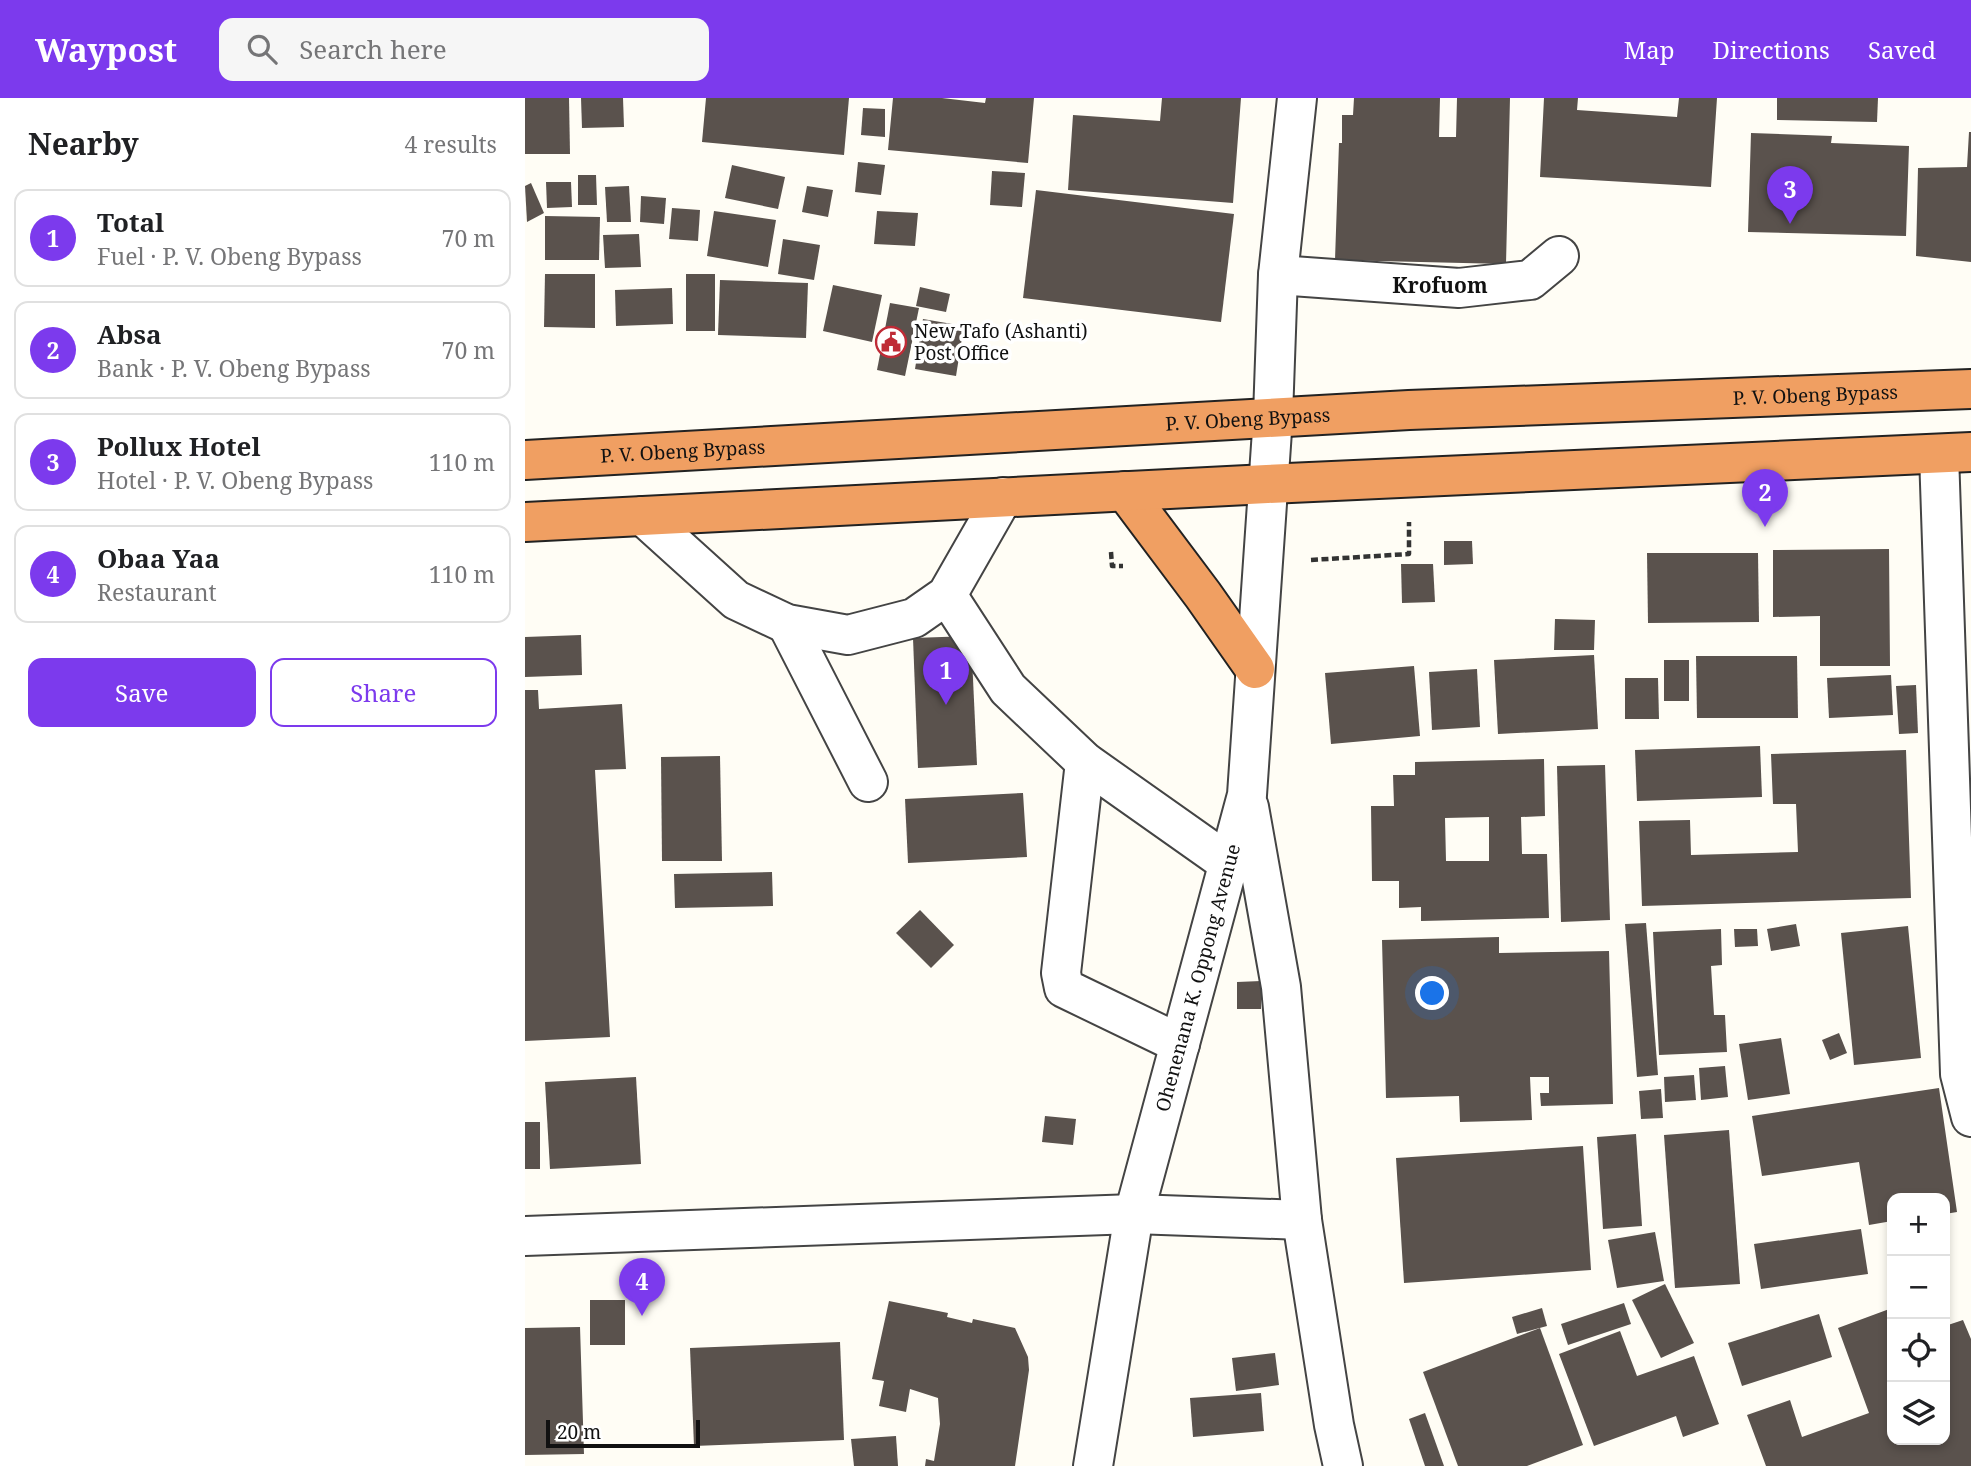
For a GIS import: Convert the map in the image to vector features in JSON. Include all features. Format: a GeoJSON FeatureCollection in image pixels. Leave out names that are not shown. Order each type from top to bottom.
{"type":"FeatureCollection","features":[{"type":"Feature","properties":{"kind":"highway","name":"P. V. Obeng Bypass"},"geometry":{"type":"LineString","coordinates":[[525,460],[1272,416],[1971,389]]}},
{"type":"Feature","properties":{"kind":"highway"},"geometry":{"type":"LineString","coordinates":[[525,522],[1266,484],[1955,453]]}},
{"type":"Feature","properties":{"kind":"highway"},"geometry":{"type":"LineString","coordinates":[[1125,491],[1255,669]]}},
{"type":"Feature","properties":{"kind":"street","name":"Ohenenana K. Oppong Avenue"},"geometry":{"type":"LineString","coordinates":[[1093,1466],[1134,1214],[1247,795],[1272,416],[1278,275],[1297,98]]}},
{"type":"Feature","properties":{"kind":"street"},"geometry":{"type":"LineString","coordinates":[[1278,275],[1459,288],[1530,280],[1559,256]]}},
{"type":"Feature","properties":{"kind":"street"},"geometry":{"type":"LineString","coordinates":[[1955,453],[1960,1074],[1971,1117]]}},
{"type":"Feature","properties":{"kind":"street"},"geometry":{"type":"LineString","coordinates":[[643,516],[736,600],[787,624],[848,635],[913,618],[947,595],[1003,497]]}},
{"type":"Feature","properties":{"kind":"street"},"geometry":{"type":"LineString","coordinates":[[947,595],[1008,689],[1084,762],[1228,863]]}},
{"type":"Feature","properties":{"kind":"street"},"geometry":{"type":"LineString","coordinates":[[787,624],[868,782]]}},
{"type":"Feature","properties":{"kind":"street"},"geometry":{"type":"LineString","coordinates":[[1084,762],[1061,973],[1064,988],[1180,1044]]}},
{"type":"Feature","properties":{"kind":"street"},"geometry":{"type":"LineString","coordinates":[[1247,795],[1281,987],[1302,1220],[1334,1425],[1343,1466]]}},
{"type":"Feature","properties":{"kind":"street"},"geometry":{"type":"LineString","coordinates":[[525,1236],[1134,1214],[1302,1220]]}},
{"type":"Feature","properties":{"kind":"building"},"geometry":{"type":"Polygon","coordinates":[[[525,98],[569,98],[570,154],[525,154],[525,98]]]}},
{"type":"Feature","properties":{"kind":"building"},"geometry":{"type":"Polygon","coordinates":[[[581,98],[623,98],[624,127],[582,128],[581,98]]]}},
{"type":"Feature","properties":{"kind":"building"},"geometry":{"type":"Polygon","coordinates":[[[706,98],[849,98],[844,155],[702,142],[706,98]]]}},
{"type":"Feature","properties":{"kind":"building"},"geometry":{"type":"Polygon","coordinates":[[[893,98],[942,98],[985,103],[986,98],[1034,98],[1028,163],[888,150],[893,98]]]}},
{"type":"Feature","properties":{"kind":"building"},"geometry":{"type":"Polygon","coordinates":[[[1162,98],[1241,98],[1233,203],[1068,190],[1073,115],[1160,121],[1162,98]]]}},
{"type":"Feature","properties":{"kind":"building"},"geometry":{"type":"Polygon","coordinates":[[[1354,98],[1440,98],[1439,137],[1456,137],[1457,98],[1510,98],[1506,264],[1335,260],[1342,115],[1353,115],[1354,98]]]}},
{"type":"Feature","properties":{"kind":"building"},"geometry":{"type":"Polygon","coordinates":[[[1544,98],[1578,98],[1577,110],[1677,117],[1679,98],[1717,98],[1711,187],[1540,177],[1544,98]]]}},
{"type":"Feature","properties":{"kind":"building"},"geometry":{"type":"Polygon","coordinates":[[[1777,98],[1878,98],[1877,122],[1777,120],[1777,98]]]}},
{"type":"Feature","properties":{"kind":"building"},"geometry":{"type":"Polygon","coordinates":[[[863,108],[885,109],[885,137],[861,135],[863,108]]]}},
{"type":"Feature","properties":{"kind":"building"},"geometry":{"type":"Polygon","coordinates":[[[1969,132],[1971,262],[1916,256],[1918,168],[1967,167],[1969,132]]]}},
{"type":"Feature","properties":{"kind":"building"},"geometry":{"type":"Polygon","coordinates":[[[1751,133],[1832,136],[1831,143],[1909,146],[1906,236],[1748,232],[1751,133]]]}},
{"type":"Feature","properties":{"kind":"building"},"geometry":{"type":"Polygon","coordinates":[[[858,162],[885,165],[881,195],[855,192],[858,162]]]}},
{"type":"Feature","properties":{"kind":"building"},"geometry":{"type":"Polygon","coordinates":[[[732,165],[785,177],[778,209],[725,198],[732,165]]]}},
{"type":"Feature","properties":{"kind":"building"},"geometry":{"type":"Polygon","coordinates":[[[992,171],[1025,173],[1022,207],[990,205],[992,171]]]}},
{"type":"Feature","properties":{"kind":"building"},"geometry":{"type":"Polygon","coordinates":[[[578,175],[596,175],[597,205],[578,205],[578,175]]]}},
{"type":"Feature","properties":{"kind":"building"},"geometry":{"type":"Polygon","coordinates":[[[546,182],[571,182],[572,207],[547,208],[546,182]]]}},
{"type":"Feature","properties":{"kind":"building"},"geometry":{"type":"Polygon","coordinates":[[[531,183],[544,213],[527,222],[525,186],[531,183]]]}},
{"type":"Feature","properties":{"kind":"building"},"geometry":{"type":"Polygon","coordinates":[[[629,186],[631,222],[607,222],[605,187],[629,186]]]}},
{"type":"Feature","properties":{"kind":"building"},"geometry":{"type":"Polygon","coordinates":[[[807,186],[833,190],[828,217],[802,212],[807,186]]]}},
{"type":"Feature","properties":{"kind":"building"},"geometry":{"type":"Polygon","coordinates":[[[1036,190],[1234,214],[1221,322],[1023,298],[1036,190]]]}},
{"type":"Feature","properties":{"kind":"building"},"geometry":{"type":"Polygon","coordinates":[[[641,196],[666,198],[664,224],[640,222],[641,196]]]}},
{"type":"Feature","properties":{"kind":"building"},"geometry":{"type":"Polygon","coordinates":[[[672,208],[700,210],[698,241],[669,239],[672,208]]]}},
{"type":"Feature","properties":{"kind":"building"},"geometry":{"type":"Polygon","coordinates":[[[714,211],[776,220],[768,267],[707,256],[714,211]]]}},
{"type":"Feature","properties":{"kind":"building"},"geometry":{"type":"Polygon","coordinates":[[[877,211],[918,213],[915,246],[874,244],[877,211]]]}},
{"type":"Feature","properties":{"kind":"building"},"geometry":{"type":"Polygon","coordinates":[[[545,216],[600,217],[599,260],[545,260],[545,216]]]}},
{"type":"Feature","properties":{"kind":"building"},"geometry":{"type":"Polygon","coordinates":[[[639,234],[641,267],[605,268],[603,235],[639,234]]]}},
{"type":"Feature","properties":{"kind":"building"},"geometry":{"type":"Polygon","coordinates":[[[783,239],[820,245],[814,280],[778,274],[783,239]]]}},
{"type":"Feature","properties":{"kind":"building"},"geometry":{"type":"Polygon","coordinates":[[[545,274],[595,274],[595,328],[544,327],[545,274]]]}},
{"type":"Feature","properties":{"kind":"building"},"geometry":{"type":"Polygon","coordinates":[[[686,274],[715,274],[715,331],[686,331],[686,274]]]}},
{"type":"Feature","properties":{"kind":"building"},"geometry":{"type":"Polygon","coordinates":[[[720,280],[808,283],[806,338],[718,335],[720,280]]]}},
{"type":"Feature","properties":{"kind":"building"},"geometry":{"type":"Polygon","coordinates":[[[833,285],[882,295],[872,342],[823,331],[833,285]]]}},
{"type":"Feature","properties":{"kind":"building"},"geometry":{"type":"Polygon","coordinates":[[[920,287],[950,294],[946,312],[916,306],[920,287]]]}},
{"type":"Feature","properties":{"kind":"building"},"geometry":{"type":"Polygon","coordinates":[[[672,288],[673,324],[616,326],[615,290],[672,288]]]}},
{"type":"Feature","properties":{"kind":"building"},"geometry":{"type":"Polygon","coordinates":[[[890,303],[919,308],[905,376],[877,370],[890,303]]]}},
{"type":"Feature","properties":{"kind":"building"},"geometry":{"type":"Polygon","coordinates":[[[923,319],[964,326],[956,376],[915,369],[923,319]]]}},
{"type":"Feature","properties":{"kind":"building"},"geometry":{"type":"Polygon","coordinates":[[[1444,541],[1472,541],[1473,564],[1444,565],[1444,541]]]}},
{"type":"Feature","properties":{"kind":"building"},"geometry":{"type":"Polygon","coordinates":[[[1889,549],[1890,666],[1820,666],[1820,616],[1773,617],[1773,550],[1889,549]]]}},
{"type":"Feature","properties":{"kind":"building"},"geometry":{"type":"Polygon","coordinates":[[[1647,553],[1758,553],[1759,622],[1648,623],[1647,553]]]}},
{"type":"Feature","properties":{"kind":"building"},"geometry":{"type":"Polygon","coordinates":[[[1401,564],[1433,564],[1435,602],[1402,603],[1401,564]]]}},
{"type":"Feature","properties":{"kind":"building"},"geometry":{"type":"Polygon","coordinates":[[[1555,619],[1595,620],[1594,650],[1554,650],[1555,619]]]}},
{"type":"Feature","properties":{"kind":"building"},"geometry":{"type":"Polygon","coordinates":[[[581,635],[582,675],[525,677],[525,637],[581,635]]]}},
{"type":"Feature","properties":{"kind":"building"},"geometry":{"type":"Polygon","coordinates":[[[971,636],[977,765],[918,768],[913,638],[971,636]]]}},
{"type":"Feature","properties":{"kind":"building"},"geometry":{"type":"Polygon","coordinates":[[[1594,655],[1598,729],[1498,734],[1494,660],[1594,655]]]}},
{"type":"Feature","properties":{"kind":"building"},"geometry":{"type":"Polygon","coordinates":[[[1696,656],[1797,656],[1798,718],[1697,718],[1696,656]]]}},
{"type":"Feature","properties":{"kind":"building"},"geometry":{"type":"Polygon","coordinates":[[[1664,660],[1689,660],[1689,701],[1664,701],[1664,660]]]}},
{"type":"Feature","properties":{"kind":"building"},"geometry":{"type":"Polygon","coordinates":[[[1414,666],[1420,736],[1331,744],[1325,673],[1414,666]]]}},
{"type":"Feature","properties":{"kind":"building"},"geometry":{"type":"Polygon","coordinates":[[[1477,669],[1480,727],[1432,730],[1429,672],[1477,669]]]}},
{"type":"Feature","properties":{"kind":"building"},"geometry":{"type":"Polygon","coordinates":[[[1891,675],[1893,715],[1829,718],[1827,678],[1891,675]]]}},
{"type":"Feature","properties":{"kind":"building"},"geometry":{"type":"Polygon","coordinates":[[[1625,678],[1658,678],[1659,719],[1625,719],[1625,678]]]}},
{"type":"Feature","properties":{"kind":"building"},"geometry":{"type":"Polygon","coordinates":[[[1916,685],[1918,733],[1899,734],[1896,686],[1916,685]]]}},
{"type":"Feature","properties":{"kind":"building"},"geometry":{"type":"Polygon","coordinates":[[[525,690],[538,690],[539,709],[622,704],[626,769],[595,770],[610,1037],[525,1041],[525,690]]]}},
{"type":"Feature","properties":{"kind":"building"},"geometry":{"type":"Polygon","coordinates":[[[1760,746],[1762,797],[1637,801],[1635,750],[1760,746]]]}},
{"type":"Feature","properties":{"kind":"building"},"geometry":{"type":"Polygon","coordinates":[[[1906,750],[1911,898],[1642,906],[1639,821],[1690,820],[1691,855],[1798,852],[1796,804],[1773,804],[1771,754],[1906,750]]]}},
{"type":"Feature","properties":{"kind":"building"},"geometry":{"type":"Polygon","coordinates":[[[720,756],[722,861],[662,861],[661,757],[720,756]]]}},
{"type":"Feature","properties":{"kind":"building"},"geometry":{"type":"Polygon","coordinates":[[[1544,759],[1545,816],[1521,817],[1522,854],[1547,854],[1549,918],[1421,921],[1421,907],[1399,908],[1399,881],[1372,881],[1371,806],[1394,806],[1393,775],[1415,775],[1415,762],[1544,759]],[[1489,817],[1445,818],[1446,861],[1489,861],[1489,817]]]}},
{"type":"Feature","properties":{"kind":"building"},"geometry":{"type":"Polygon","coordinates":[[[1605,765],[1610,920],[1561,922],[1557,766],[1605,765]]]}},
{"type":"Feature","properties":{"kind":"building"},"geometry":{"type":"Polygon","coordinates":[[[1023,793],[1027,857],[908,863],[905,799],[1023,793]]]}},
{"type":"Feature","properties":{"kind":"building"},"geometry":{"type":"Polygon","coordinates":[[[772,872],[773,906],[675,908],[674,874],[772,872]]]}},
{"type":"Feature","properties":{"kind":"building"},"geometry":{"type":"Polygon","coordinates":[[[920,910],[954,945],[931,968],[896,933],[920,910]]]}},
{"type":"Feature","properties":{"kind":"building"},"geometry":{"type":"Polygon","coordinates":[[[1646,923],[1658,1075],[1637,1077],[1625,924],[1646,923]]]}},
{"type":"Feature","properties":{"kind":"building"},"geometry":{"type":"Polygon","coordinates":[[[1796,924],[1800,946],[1771,951],[1767,929],[1796,924]]]}},
{"type":"Feature","properties":{"kind":"building"},"geometry":{"type":"Polygon","coordinates":[[[1908,926],[1921,1058],[1854,1065],[1841,933],[1908,926]]]}},
{"type":"Feature","properties":{"kind":"building"},"geometry":{"type":"Polygon","coordinates":[[[1721,929],[1722,965],[1711,966],[1714,1015],[1725,1015],[1727,1052],[1659,1055],[1653,932],[1721,929]]]}},
{"type":"Feature","properties":{"kind":"building"},"geometry":{"type":"Polygon","coordinates":[[[1734,929],[1757,929],[1758,946],[1735,947],[1734,929]]]}},
{"type":"Feature","properties":{"kind":"building"},"geometry":{"type":"Polygon","coordinates":[[[1499,937],[1499,953],[1609,951],[1613,1104],[1541,1106],[1540,1093],[1549,1093],[1549,1077],[1530,1077],[1532,1120],[1460,1122],[1459,1096],[1386,1098],[1382,940],[1499,937]]]}},
{"type":"Feature","properties":{"kind":"building"},"geometry":{"type":"Polygon","coordinates":[[[1261,981],[1261,1009],[1237,1009],[1237,982],[1261,981]]]}},
{"type":"Feature","properties":{"kind":"building"},"geometry":{"type":"Polygon","coordinates":[[[1839,1033],[1847,1053],[1830,1060],[1822,1040],[1839,1033]]]}},
{"type":"Feature","properties":{"kind":"building"},"geometry":{"type":"Polygon","coordinates":[[[1781,1038],[1790,1094],[1748,1100],[1739,1044],[1781,1038]]]}},
{"type":"Feature","properties":{"kind":"building"},"geometry":{"type":"Polygon","coordinates":[[[1725,1066],[1728,1097],[1701,1100],[1699,1068],[1725,1066]]]}},
{"type":"Feature","properties":{"kind":"building"},"geometry":{"type":"Polygon","coordinates":[[[1694,1075],[1696,1100],[1665,1102],[1664,1077],[1694,1075]]]}},
{"type":"Feature","properties":{"kind":"building"},"geometry":{"type":"Polygon","coordinates":[[[636,1077],[641,1164],[550,1169],[545,1082],[636,1077]]]}},
{"type":"Feature","properties":{"kind":"building"},"geometry":{"type":"Polygon","coordinates":[[[1939,1088],[1957,1212],[1950,1213],[1950,1193],[1887,1193],[1887,1222],[1869,1225],[1859,1162],[1762,1176],[1752,1116],[1939,1088]]]}},
{"type":"Feature","properties":{"kind":"building"},"geometry":{"type":"Polygon","coordinates":[[[1661,1089],[1663,1118],[1641,1119],[1639,1091],[1661,1089]]]}},
{"type":"Feature","properties":{"kind":"building"},"geometry":{"type":"Polygon","coordinates":[[[1045,1116],[1076,1119],[1073,1145],[1042,1142],[1045,1116]]]}},
{"type":"Feature","properties":{"kind":"building"},"geometry":{"type":"Polygon","coordinates":[[[525,1122],[540,1122],[540,1169],[525,1169],[525,1122]]]}},
{"type":"Feature","properties":{"kind":"building"},"geometry":{"type":"Polygon","coordinates":[[[1729,1130],[1740,1284],[1675,1288],[1664,1135],[1729,1130]]]}},
{"type":"Feature","properties":{"kind":"building"},"geometry":{"type":"Polygon","coordinates":[[[1636,1134],[1642,1226],[1603,1229],[1597,1137],[1636,1134]]]}},
{"type":"Feature","properties":{"kind":"building"},"geometry":{"type":"Polygon","coordinates":[[[1583,1146],[1591,1270],[1404,1283],[1396,1158],[1583,1146]]]}},
{"type":"Feature","properties":{"kind":"building"},"geometry":{"type":"Polygon","coordinates":[[[1861,1229],[1868,1274],[1761,1289],[1754,1244],[1861,1229]]]}},
{"type":"Feature","properties":{"kind":"building"},"geometry":{"type":"Polygon","coordinates":[[[1655,1232],[1664,1281],[1617,1288],[1608,1240],[1655,1232]]]}},
{"type":"Feature","properties":{"kind":"building"},"geometry":{"type":"Polygon","coordinates":[[[1665,1284],[1694,1343],[1661,1358],[1632,1300],[1665,1284]]]}},
{"type":"Feature","properties":{"kind":"building"},"geometry":{"type":"Polygon","coordinates":[[[590,1300],[625,1300],[625,1345],[590,1345],[590,1300]]]}},
{"type":"Feature","properties":{"kind":"building"},"geometry":{"type":"Polygon","coordinates":[[[889,1301],[948,1313],[947,1317],[972,1323],[973,1319],[1015,1328],[1028,1357],[1029,1370],[1015,1466],[925,1466],[926,1459],[934,1461],[940,1424],[938,1398],[910,1389],[906,1412],[879,1406],[884,1381],[872,1379],[889,1301]]]}},
{"type":"Feature","properties":{"kind":"building"},"geometry":{"type":"Polygon","coordinates":[[[1624,1303],[1631,1324],[1568,1345],[1561,1324],[1624,1303]]]}},
{"type":"Feature","properties":{"kind":"building"},"geometry":{"type":"Polygon","coordinates":[[[1542,1308],[1547,1326],[1517,1334],[1512,1317],[1542,1308]]]}},
{"type":"Feature","properties":{"kind":"building"},"geometry":{"type":"Polygon","coordinates":[[[1887,1310],[1887,1445],[1950,1445],[1950,1324],[1963,1320],[1971,1339],[1971,1466],[1766,1466],[1747,1415],[1790,1400],[1802,1437],[1869,1413],[1838,1328],[1887,1310]]]}},
{"type":"Feature","properties":{"kind":"building"},"geometry":{"type":"Polygon","coordinates":[[[1819,1314],[1832,1357],[1742,1386],[1728,1343],[1819,1314]]]}},
{"type":"Feature","properties":{"kind":"building"},"geometry":{"type":"Polygon","coordinates":[[[580,1327],[584,1454],[525,1455],[525,1328],[580,1327]]]}},
{"type":"Feature","properties":{"kind":"building"},"geometry":{"type":"Polygon","coordinates":[[[1540,1328],[1583,1445],[1527,1466],[1458,1466],[1423,1372],[1540,1328]]]}},
{"type":"Feature","properties":{"kind":"building"},"geometry":{"type":"Polygon","coordinates":[[[1620,1331],[1637,1376],[1694,1356],[1719,1424],[1683,1437],[1676,1416],[1594,1446],[1559,1354],[1620,1331]]]}},
{"type":"Feature","properties":{"kind":"building"},"geometry":{"type":"Polygon","coordinates":[[[840,1342],[844,1440],[694,1446],[690,1348],[840,1342]]]}},
{"type":"Feature","properties":{"kind":"building"},"geometry":{"type":"Polygon","coordinates":[[[1275,1353],[1279,1385],[1236,1391],[1232,1358],[1275,1353]]]}},
{"type":"Feature","properties":{"kind":"building"},"geometry":{"type":"Polygon","coordinates":[[[1261,1393],[1264,1431],[1193,1437],[1190,1398],[1261,1393]]]}},
{"type":"Feature","properties":{"kind":"building"},"geometry":{"type":"Polygon","coordinates":[[[1425,1413],[1444,1466],[1425,1466],[1409,1419],[1425,1413]]]}},
{"type":"Feature","properties":{"kind":"building"},"geometry":{"type":"Polygon","coordinates":[[[896,1436],[898,1466],[854,1466],[851,1439],[896,1436]]]}},
{"type":"Feature","properties":{"kind":"place","name":"Pollux Hotel"},"geometry":{"type":"Point","coordinates":[1790,224]}},
{"type":"Feature","properties":{"kind":"place","name":"New Tafo (Ashanti) Post Office"},"geometry":{"type":"Point","coordinates":[891,342]}},
{"type":"Feature","properties":{"kind":"place","name":"Absa"},"geometry":{"type":"Point","coordinates":[1765,527]}},
{"type":"Feature","properties":{"kind":"place","name":"Total"},"geometry":{"type":"Point","coordinates":[946,705]}},
{"type":"Feature","properties":{"kind":"place","name":"Obaa Yaa"},"geometry":{"type":"Point","coordinates":[642,1316]}},
{"type":"Feature","properties":{"kind":"district","name":"Krofuom"},"geometry":{"type":"Point","coordinates":[1440,286]}}]}
